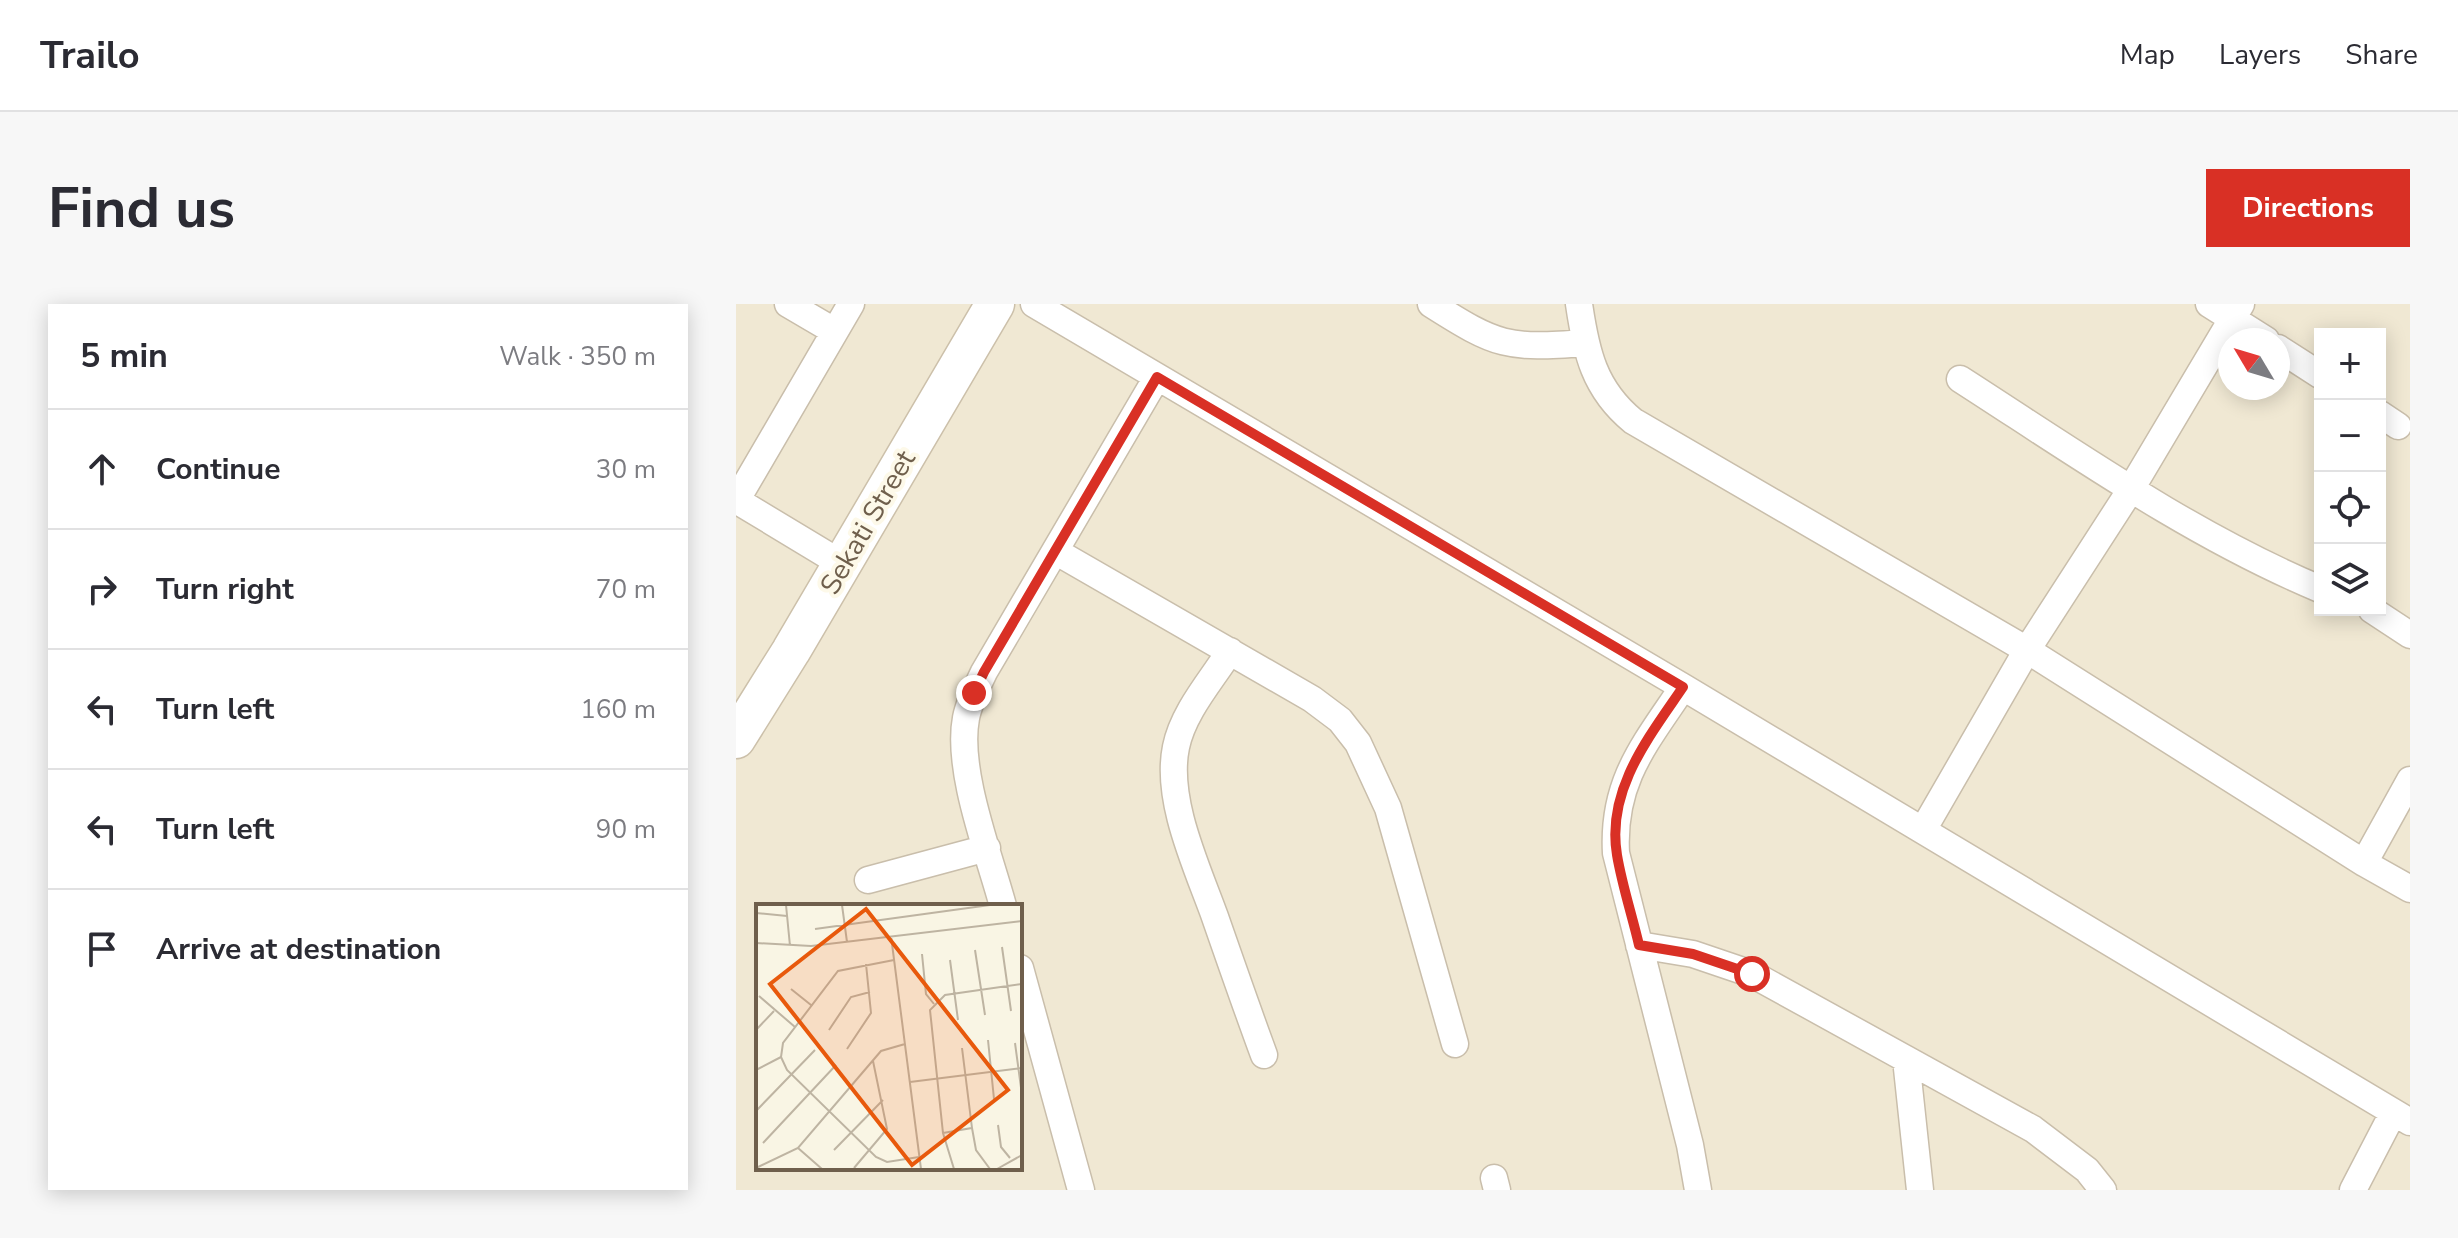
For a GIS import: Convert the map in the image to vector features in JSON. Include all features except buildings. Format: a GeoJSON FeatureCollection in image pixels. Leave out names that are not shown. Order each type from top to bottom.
{"type":"FeatureCollection","features":[{"type":"Feature","properties":{"kind":"street"},"geometry":{"type":"LineString","coordinates":[[788,304],[834,331]]}},
{"type":"Feature","properties":{"kind":"street"},"geometry":{"type":"LineString","coordinates":[[842,564],[736,500],[851,304]]}},
{"type":"Feature","properties":{"kind":"street","name":"Sekati Street"},"geometry":{"type":"LineString","coordinates":[[736,739],[995,304]]}},
{"type":"Feature","properties":{"kind":"street"},"geometry":{"type":"LineString","coordinates":[[1034,304],[1683,687],[2402,1118],[2353,1190]]}},
{"type":"Feature","properties":{"kind":"street"},"geometry":{"type":"LineString","coordinates":[[1431,304],[1493,340],[1531,347],[1585,343]]}},
{"type":"Feature","properties":{"kind":"street"},"geometry":{"type":"LineString","coordinates":[[1579,304],[1585,343],[1603,390],[1615,406],[1633,421],[2027,650],[2410,889]]}},
{"type":"Feature","properties":{"kind":"street"},"geometry":{"type":"LineString","coordinates":[[2209,304],[2237,311],[2254,328]]}},
{"type":"Feature","properties":{"kind":"street"},"geometry":{"type":"LineString","coordinates":[[1923,830],[2027,650],[2131,489],[2237,311]]}},
{"type":"Feature","properties":{"kind":"street"},"geometry":{"type":"LineString","coordinates":[[2290,356],[2314,371]]}},
{"type":"Feature","properties":{"kind":"street"},"geometry":{"type":"LineString","coordinates":[[1002,904],[969,782],[964,745],[966,719],[984,672],[1157,377]]}},
{"type":"Feature","properties":{"kind":"street"},"geometry":{"type":"LineString","coordinates":[[1960,379],[2131,489],[2241,551],[2314,586]]}},
{"type":"Feature","properties":{"kind":"street"},"geometry":{"type":"LineString","coordinates":[[1055,551],[1312,699],[1340,720],[1358,743],[1388,808],[1455,1044]]}},
{"type":"Feature","properties":{"kind":"street"},"geometry":{"type":"LineString","coordinates":[[2381,616],[2410,635]]}},
{"type":"Feature","properties":{"kind":"street"},"geometry":{"type":"LineString","coordinates":[[1230,651],[1186,719],[1177,743],[1174,782],[1189,844],[1264,1055]]}},
{"type":"Feature","properties":{"kind":"street"},"geometry":{"type":"LineString","coordinates":[[1683,687],[1627,776],[1616,811],[1616,853],[1690,1145],[1698,1190]]}},
{"type":"Feature","properties":{"kind":"street"},"geometry":{"type":"LineString","coordinates":[[2364,863],[2410,780]]}},
{"type":"Feature","properties":{"kind":"street"},"geometry":{"type":"LineString","coordinates":[[868,880],[987,848]]}},
{"type":"Feature","properties":{"kind":"street"},"geometry":{"type":"LineString","coordinates":[[1639,945],[1693,954],[1731,965],[2033,1129],[2087,1170],[2103,1190]]}},
{"type":"Feature","properties":{"kind":"street"},"geometry":{"type":"LineString","coordinates":[[1022,983],[1031,1053],[1081,1190]]}},
{"type":"Feature","properties":{"kind":"street"},"geometry":{"type":"LineString","coordinates":[[1906,1059],[1920,1190]]}},
{"type":"Feature","properties":{"kind":"shaded area"},"geometry":{"type":"Polygon","coordinates":[[[736,304],[2410,304],[2410,1190],[736,1190],[736,304]]]}},
{"type":"Feature","properties":{"kind":"route"},"geometry":{"type":"LineString","coordinates":[[974,693],[1157,377],[1683,687],[1627,776],[1616,811],[1616,853],[1639,945],[1693,954],[1752,974]]}}]}
